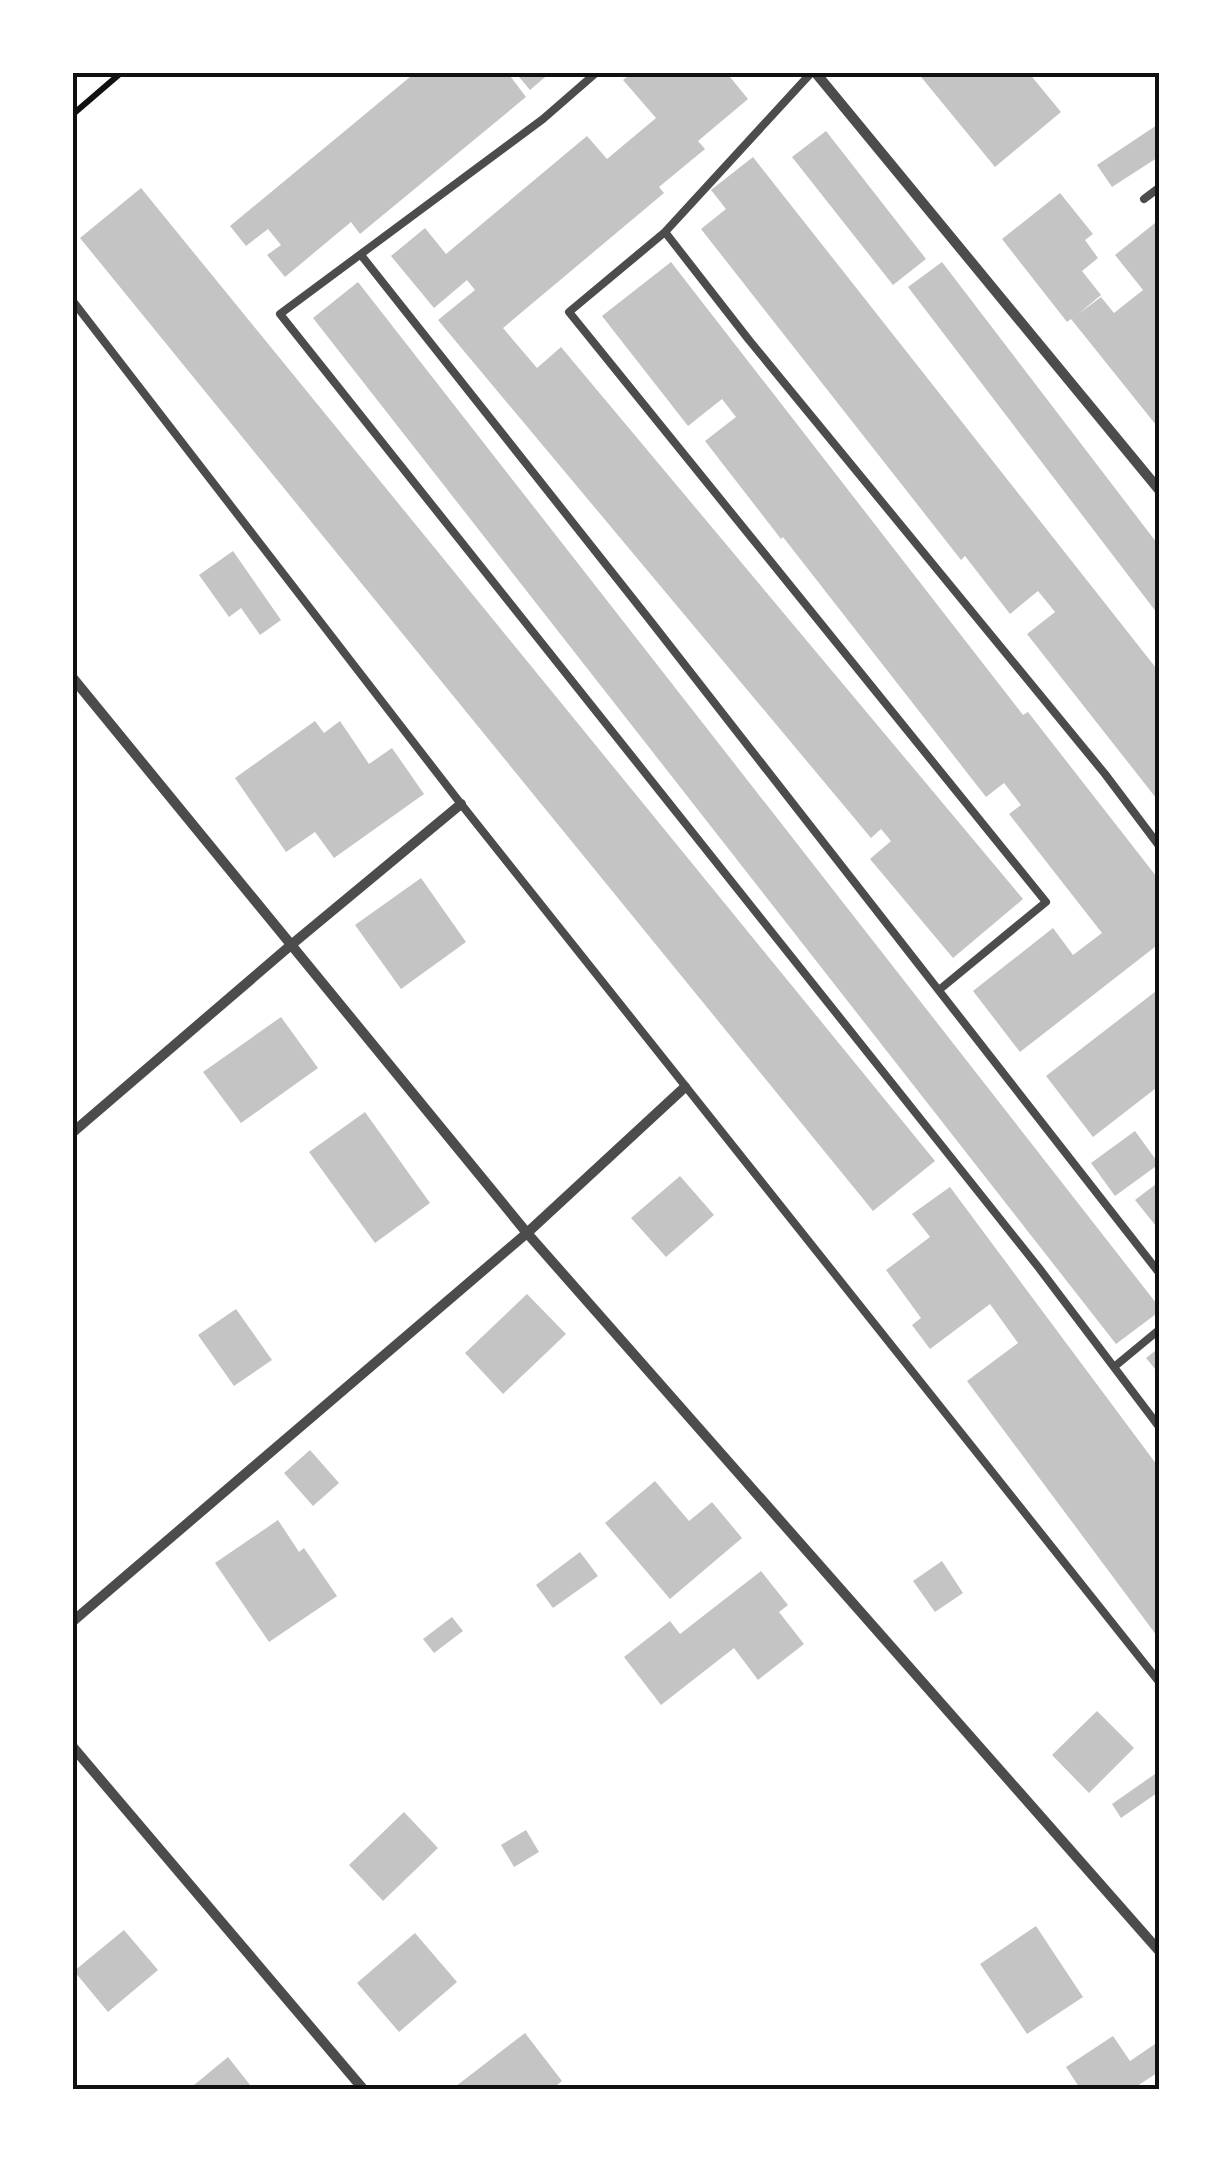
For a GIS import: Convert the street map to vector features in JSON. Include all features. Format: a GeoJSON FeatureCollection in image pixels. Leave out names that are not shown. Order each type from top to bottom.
{"type":"FeatureCollection","features":[{"type":"Feature","properties":{"kind":"street"},"geometry":{"type":"LineString","coordinates":[[813,72],[1160,491]]}},
{"type":"Feature","properties":{"kind":"street"},"geometry":{"type":"LineString","coordinates":[[72,677],[527,1233],[1160,1952]]}},
{"type":"Feature","properties":{"kind":"street"},"geometry":{"type":"LineString","coordinates":[[72,1134],[460,804]]}},
{"type":"Feature","properties":{"kind":"street"},"geometry":{"type":"LineString","coordinates":[[72,1622],[527,1233],[685,1087]]}},
{"type":"Feature","properties":{"kind":"street"},"geometry":{"type":"LineString","coordinates":[[72,1746],[364,2090]]}},
{"type":"Feature","properties":{"kind":"lane"},"geometry":{"type":"LineString","coordinates":[[597,72],[542,119],[280,314],[1038,1268],[1160,1428]]}},
{"type":"Feature","properties":{"kind":"lane"},"geometry":{"type":"LineString","coordinates":[[813,72],[665,232],[569,312],[1046,902],[939,990]]}},
{"type":"Feature","properties":{"kind":"lane"},"geometry":{"type":"LineString","coordinates":[[1144,199],[1160,187]]}},
{"type":"Feature","properties":{"kind":"lane"},"geometry":{"type":"LineString","coordinates":[[665,232],[1160,846]]}},
{"type":"Feature","properties":{"kind":"lane"},"geometry":{"type":"LineString","coordinates":[[361,255],[1160,1274]]}},
{"type":"Feature","properties":{"kind":"lane"},"geometry":{"type":"LineString","coordinates":[[72,300],[460,804],[1160,1683]]}},
{"type":"Feature","properties":{"kind":"lane"},"geometry":{"type":"LineString","coordinates":[[1114,1367],[1160,1329]]}},
{"type":"Feature","properties":{"kind":"path"},"geometry":{"type":"LineString","coordinates":[[72,116],[122,72]]}},
{"type":"Feature","properties":{"kind":"building"},"geometry":{"type":"Polygon","coordinates":[[[416,72],[507,72],[526,97],[360,234],[351,222],[285,277],[267,255],[281,245],[268,229],[246,246],[230,226],[416,72]]]}},
{"type":"Feature","properties":{"kind":"building"},"geometry":{"type":"Polygon","coordinates":[[[515,72],[551,72],[530,90],[515,72]]]}},
{"type":"Feature","properties":{"kind":"building"},"geometry":{"type":"Polygon","coordinates":[[[633,72],[726,72],[748,99],[698,141],[705,149],[659,187],[664,193],[503,328],[537,368],[561,347],[1023,899],[953,958],[870,859],[891,841],[881,829],[871,838],[438,320],[475,290],[467,280],[434,308],[391,256],[425,228],[446,254],[587,136],[607,159],[656,118],[623,80],[633,72]]]}},
{"type":"Feature","properties":{"kind":"building"},"geometry":{"type":"Polygon","coordinates":[[[917,72],[1028,72],[1061,112],[995,167],[917,72]]]}},
{"type":"Feature","properties":{"kind":"building"},"geometry":{"type":"Polygon","coordinates":[[[1160,123],[1160,156],[1112,187],[1097,165],[1160,123]]]}},
{"type":"Feature","properties":{"kind":"building"},"geometry":{"type":"Polygon","coordinates":[[[826,131],[926,259],[893,285],[792,157],[826,131]]]}},
{"type":"Feature","properties":{"kind":"building"},"geometry":{"type":"Polygon","coordinates":[[[753,157],[1160,673],[1160,803],[1027,634],[1055,612],[1038,591],[1010,614],[965,556],[961,560],[701,229],[726,209],[711,190],[753,157]]]}},
{"type":"Feature","properties":{"kind":"building"},"geometry":{"type":"Polygon","coordinates":[[[141,188],[935,1161],[873,1211],[80,238],[141,188]]]}},
{"type":"Feature","properties":{"kind":"building"},"geometry":{"type":"Polygon","coordinates":[[[1060,193],[1093,234],[1085,240],[1098,258],[1082,271],[1101,295],[1077,315],[1101,297],[1114,313],[1143,290],[1115,255],[1160,219],[1160,430],[1002,239],[1060,193]]]}},
{"type":"Feature","properties":{"kind":"building"},"geometry":{"type":"Polygon","coordinates":[[[671,262],[1023,715],[1028,712],[1160,881],[1160,943],[1020,1052],[973,991],[1053,928],[1073,955],[1102,933],[1009,814],[1021,805],[1004,783],[986,797],[705,441],[736,417],[722,399],[688,426],[602,316],[671,262]]]}},
{"type":"Feature","properties":{"kind":"building"},"geometry":{"type":"Polygon","coordinates":[[[942,262],[1160,547],[1160,617],[908,287],[942,262]]]}},
{"type":"Feature","properties":{"kind":"building"},"geometry":{"type":"Polygon","coordinates":[[[358,282],[1160,1308],[1116,1344],[313,318],[358,282]]]}},
{"type":"Feature","properties":{"kind":"building"},"geometry":{"type":"Polygon","coordinates":[[[233,551],[281,620],[260,635],[241,608],[229,617],[199,575],[233,551]]]}},
{"type":"Feature","properties":{"kind":"building"},"geometry":{"type":"Polygon","coordinates":[[[315,721],[324,733],[340,721],[369,764],[392,748],[424,794],[334,858],[315,832],[286,852],[235,778],[315,721]]]}},
{"type":"Feature","properties":{"kind":"building"},"geometry":{"type":"Polygon","coordinates":[[[421,878],[466,942],[401,989],[355,925],[421,878]]]}},
{"type":"Feature","properties":{"kind":"building"},"geometry":{"type":"Polygon","coordinates":[[[1160,988],[1160,1085],[1093,1137],[1046,1076],[1160,988]]]}},
{"type":"Feature","properties":{"kind":"building"},"geometry":{"type":"Polygon","coordinates":[[[281,1017],[318,1068],[241,1123],[203,1072],[281,1017]]]}},
{"type":"Feature","properties":{"kind":"building"},"geometry":{"type":"Polygon","coordinates":[[[365,1112],[430,1203],[375,1243],[309,1152],[365,1112]]]}},
{"type":"Feature","properties":{"kind":"building"},"geometry":{"type":"Polygon","coordinates":[[[1135,1131],[1159,1164],[1115,1196],[1091,1163],[1135,1131]]]}},
{"type":"Feature","properties":{"kind":"building"},"geometry":{"type":"Polygon","coordinates":[[[680,1176],[714,1215],[666,1257],[631,1218],[680,1176]]]}},
{"type":"Feature","properties":{"kind":"building"},"geometry":{"type":"Polygon","coordinates":[[[1160,1181],[1160,1231],[1135,1200],[1160,1181]]]}},
{"type":"Feature","properties":{"kind":"building"},"geometry":{"type":"Polygon","coordinates":[[[950,1187],[1160,1469],[1160,1640],[967,1381],[1018,1343],[990,1304],[930,1349],[912,1325],[921,1318],[886,1270],[930,1237],[912,1214],[950,1187]]]}},
{"type":"Feature","properties":{"kind":"building"},"geometry":{"type":"Polygon","coordinates":[[[527,1294],[566,1334],[503,1394],[465,1353],[527,1294]]]}},
{"type":"Feature","properties":{"kind":"building"},"geometry":{"type":"Polygon","coordinates":[[[236,1309],[272,1360],[234,1386],[198,1335],[236,1309]]]}},
{"type":"Feature","properties":{"kind":"building"},"geometry":{"type":"Polygon","coordinates":[[[1160,1347],[1160,1375],[1146,1358],[1160,1347]]]}},
{"type":"Feature","properties":{"kind":"building"},"geometry":{"type":"Polygon","coordinates":[[[310,1450],[339,1483],[313,1506],[284,1473],[310,1450]]]}},
{"type":"Feature","properties":{"kind":"building"},"geometry":{"type":"Polygon","coordinates":[[[655,1481],[689,1521],[712,1502],[742,1538],[670,1599],[605,1523],[655,1481]]]}},
{"type":"Feature","properties":{"kind":"building"},"geometry":{"type":"Polygon","coordinates":[[[278,1520],[299,1552],[304,1548],[337,1596],[269,1642],[215,1563],[278,1520]]]}},
{"type":"Feature","properties":{"kind":"building"},"geometry":{"type":"Polygon","coordinates":[[[580,1552],[598,1576],[553,1608],[536,1585],[580,1552]]]}},
{"type":"Feature","properties":{"kind":"building"},"geometry":{"type":"Polygon","coordinates":[[[942,1561],[963,1593],[935,1612],[913,1581],[942,1561]]]}},
{"type":"Feature","properties":{"kind":"building"},"geometry":{"type":"Polygon","coordinates":[[[761,1571],[788,1605],[779,1612],[804,1644],[758,1680],[734,1648],[661,1705],[624,1657],[670,1621],[680,1634],[761,1571]]]}},
{"type":"Feature","properties":{"kind":"building"},"geometry":{"type":"Polygon","coordinates":[[[452,1617],[463,1631],[434,1653],[423,1639],[452,1617]]]}},
{"type":"Feature","properties":{"kind":"building"},"geometry":{"type":"Polygon","coordinates":[[[1097,1711],[1134,1748],[1089,1793],[1052,1755],[1097,1711]]]}},
{"type":"Feature","properties":{"kind":"building"},"geometry":{"type":"Polygon","coordinates":[[[1155,1774],[1160,1780],[1160,1791],[1121,1818],[1112,1804],[1155,1774]]]}},
{"type":"Feature","properties":{"kind":"building"},"geometry":{"type":"Polygon","coordinates":[[[404,1812],[438,1848],[383,1901],[349,1865],[404,1812]]]}},
{"type":"Feature","properties":{"kind":"building"},"geometry":{"type":"Polygon","coordinates":[[[526,1830],[539,1852],[514,1867],[501,1845],[526,1830]]]}},
{"type":"Feature","properties":{"kind":"building"},"geometry":{"type":"Polygon","coordinates":[[[1036,1926],[1083,1997],[1027,2034],[980,1964],[1036,1926]]]}},
{"type":"Feature","properties":{"kind":"building"},"geometry":{"type":"Polygon","coordinates":[[[124,1930],[158,1970],[108,2012],[74,1971],[124,1930]]]}},
{"type":"Feature","properties":{"kind":"building"},"geometry":{"type":"Polygon","coordinates":[[[415,1933],[457,1982],[399,2032],[357,1983],[415,1933]]]}},
{"type":"Feature","properties":{"kind":"building"},"geometry":{"type":"Polygon","coordinates":[[[525,2033],[562,2081],[551,2090],[451,2090],[525,2033]]]}},
{"type":"Feature","properties":{"kind":"building"},"geometry":{"type":"Polygon","coordinates":[[[1113,2036],[1130,2061],[1155,2044],[1160,2052],[1160,2071],[1131,2090],[1081,2090],[1066,2067],[1113,2036]]]}},
{"type":"Feature","properties":{"kind":"building"},"geometry":{"type":"Polygon","coordinates":[[[228,2057],[254,2090],[188,2090],[228,2057]]]}}]}
